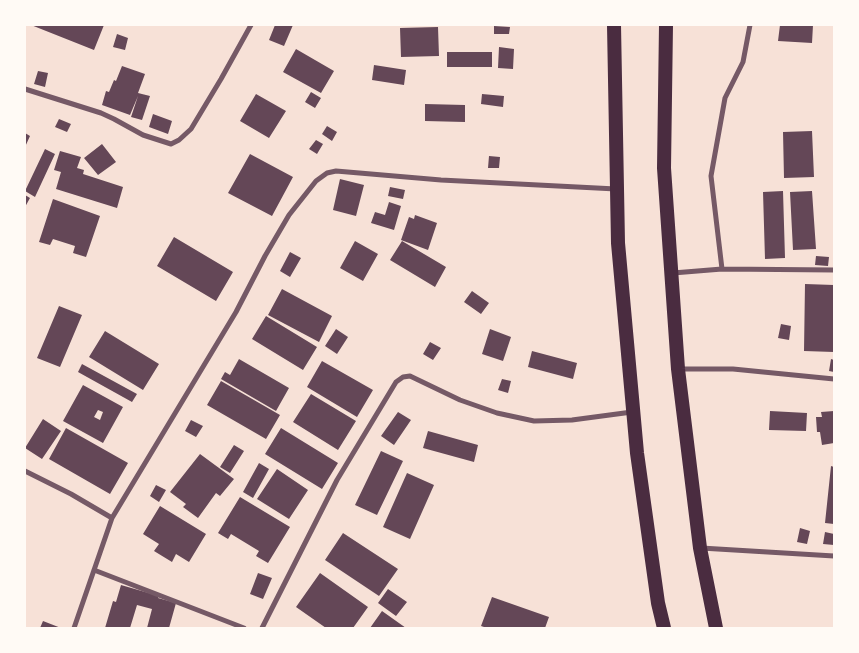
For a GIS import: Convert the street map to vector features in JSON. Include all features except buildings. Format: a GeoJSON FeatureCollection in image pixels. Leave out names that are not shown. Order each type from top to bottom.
{"type":"FeatureCollection","features":[{"type":"Feature","properties":{"kind":"highway"},"geometry":{"type":"LineString","coordinates":[[614,25],[618,243],[637,453],[658,603],[664,628]]}},
{"type":"Feature","properties":{"kind":"highway"},"geometry":{"type":"LineString","coordinates":[[666,25],[664,168],[670,273],[678,369],[700,548],[716,628]]}},
{"type":"Feature","properties":{"kind":"street"},"geometry":{"type":"LineString","coordinates":[[25,88],[100,113],[144,135],[171,144],[179,140],[191,129],[251,25]]}},
{"type":"Feature","properties":{"kind":"street"},"geometry":{"type":"LineString","coordinates":[[722,269],[711,176],[725,98],[743,62],[750,25]]}},
{"type":"Feature","properties":{"kind":"street"},"geometry":{"type":"LineString","coordinates":[[74,628],[112,518],[236,312],[289,215],[316,182],[327,173],[336,171],[441,180],[617,189]]}},
{"type":"Feature","properties":{"kind":"street"},"geometry":{"type":"LineString","coordinates":[[670,273],[722,269],[834,270]]}},
{"type":"Feature","properties":{"kind":"street"},"geometry":{"type":"LineString","coordinates":[[678,369],[733,369],[834,379]]}},
{"type":"Feature","properties":{"kind":"street"},"geometry":{"type":"LineString","coordinates":[[262,628],[337,480],[396,382],[403,377],[410,376],[460,400],[497,413],[534,421],[572,420],[633,412]]}},
{"type":"Feature","properties":{"kind":"street"},"geometry":{"type":"LineString","coordinates":[[25,471],[71,494],[112,518]]}},
{"type":"Feature","properties":{"kind":"street"},"geometry":{"type":"LineString","coordinates":[[700,548],[834,556]]}},
{"type":"Feature","properties":{"kind":"street"},"geometry":{"type":"LineString","coordinates":[[94,570],[244,628]]}}]}
